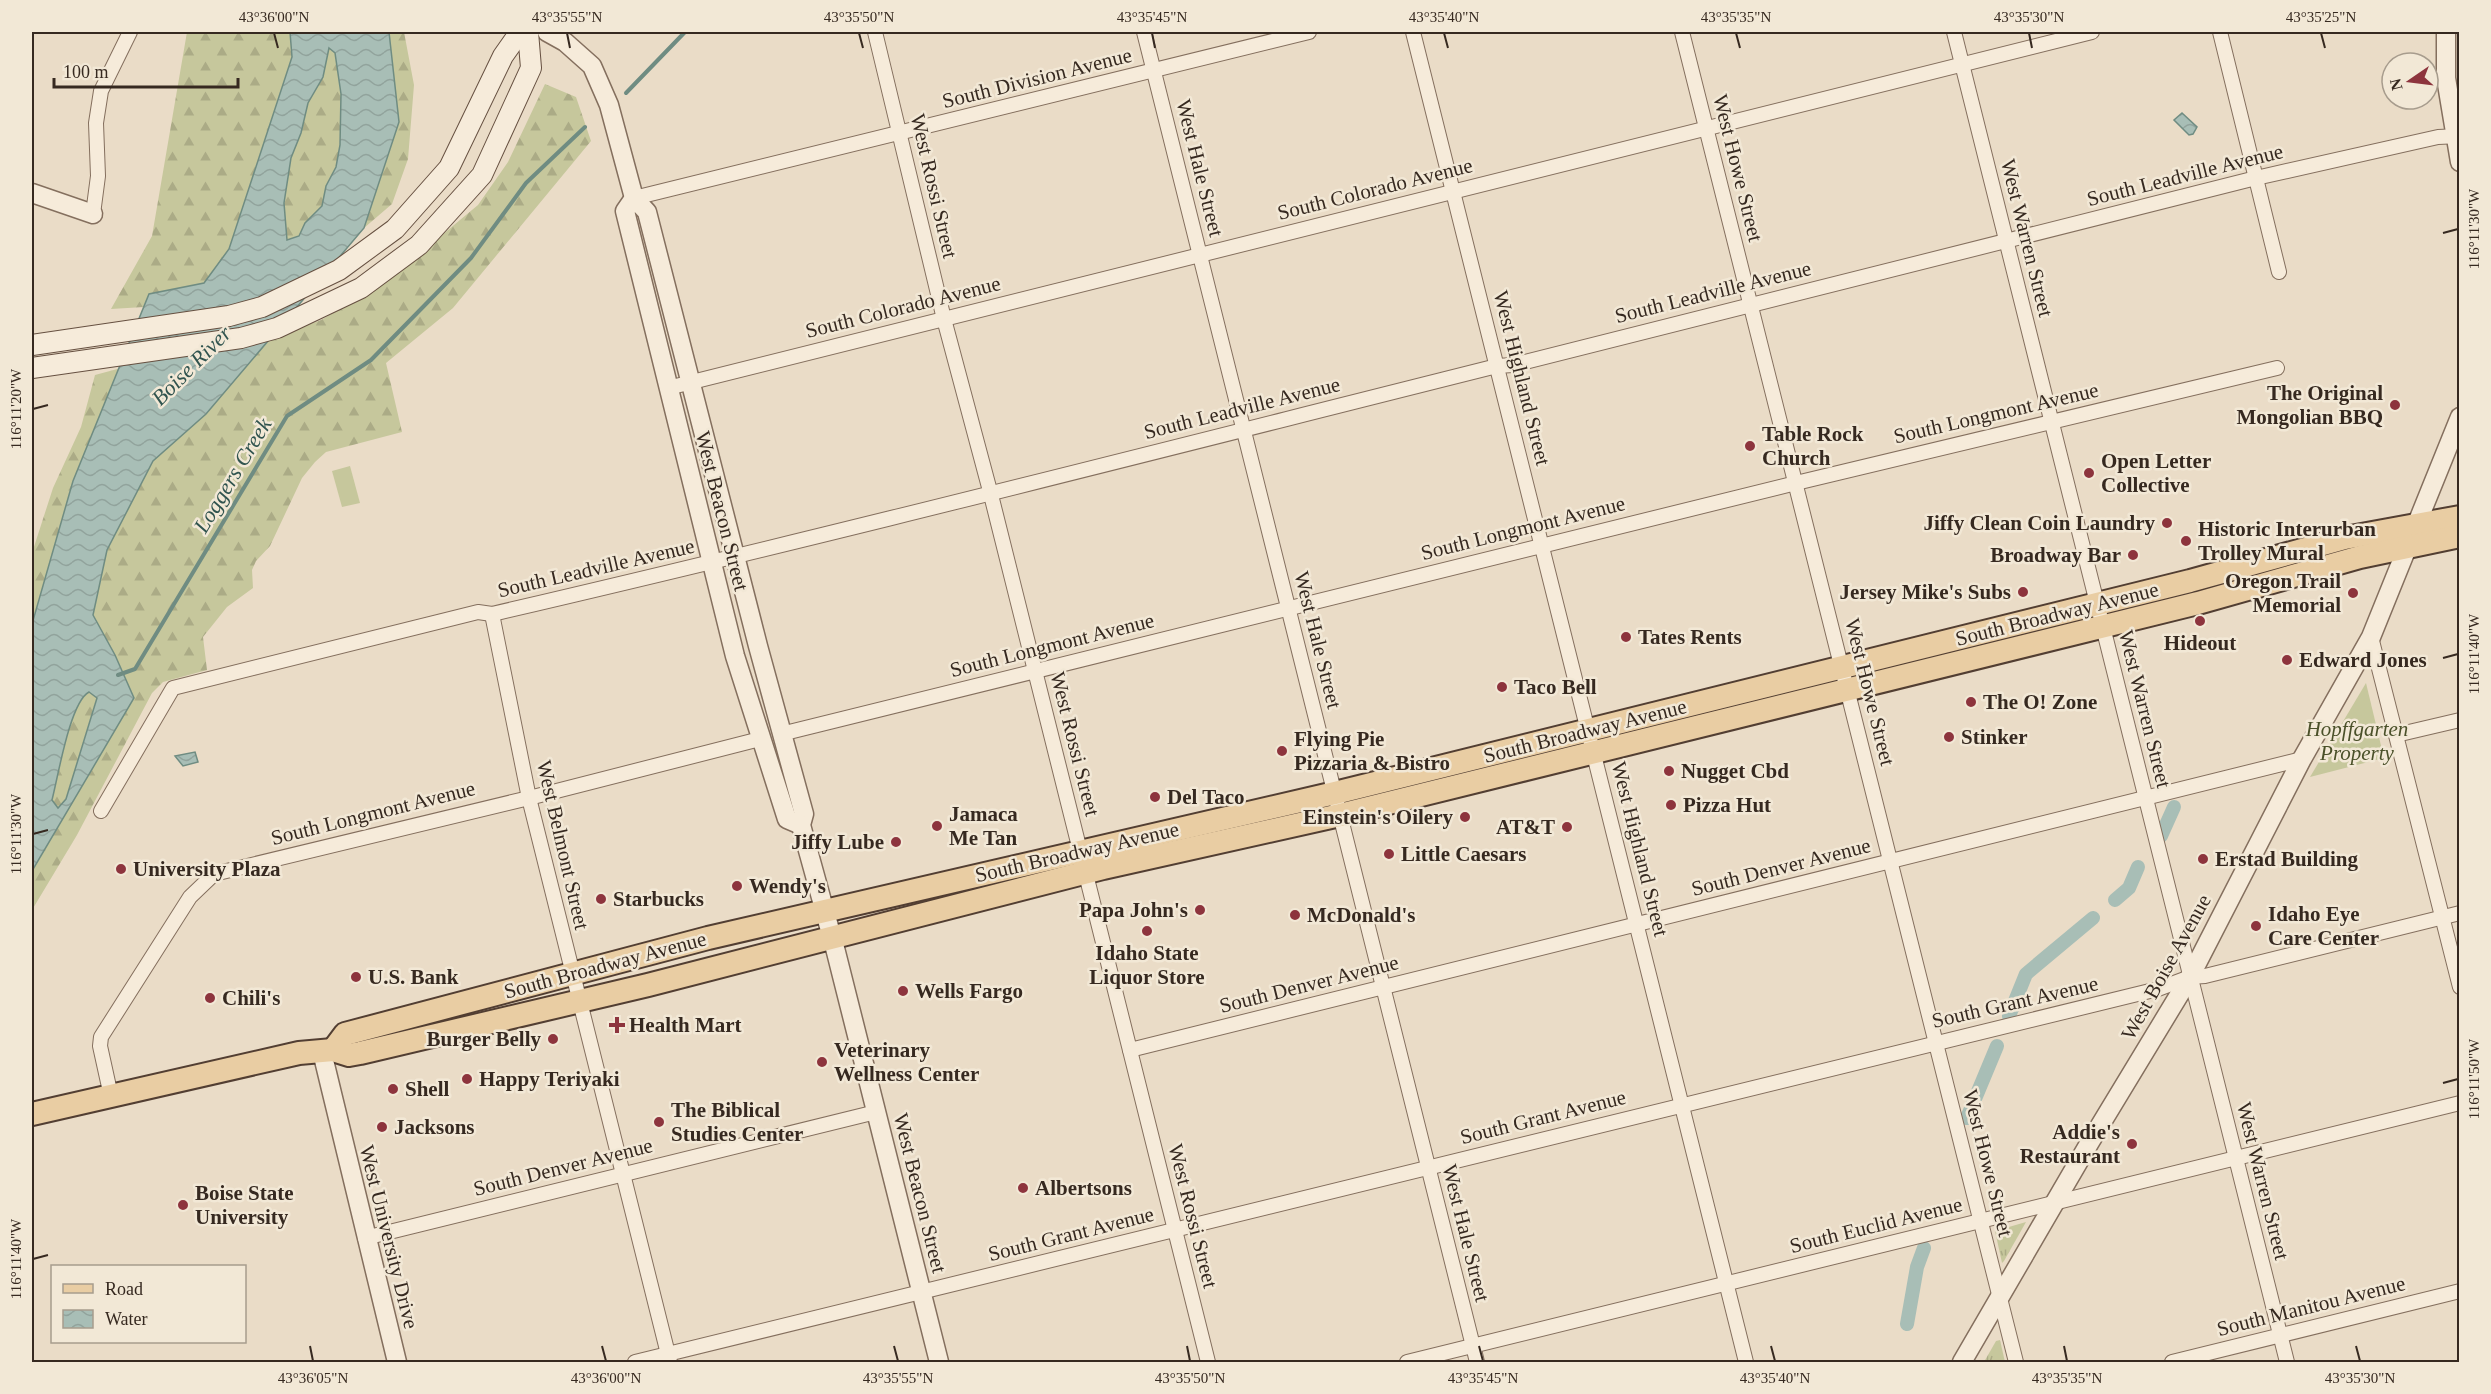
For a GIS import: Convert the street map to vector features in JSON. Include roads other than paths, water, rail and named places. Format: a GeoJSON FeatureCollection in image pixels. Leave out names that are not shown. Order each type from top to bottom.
{"type":"FeatureCollection","features":[{"type":"Feature","properties":{"kind":"main road"},"geometry":{"type":"LineString","coordinates":[[32,345],[229,316],[262,307],[339,270],[395,229],[449,168],[503,56],[520,32]]}},
{"type":"Feature","properties":{"kind":"main road"},"geometry":{"type":"LineString","coordinates":[[32,368],[241,338],[278,328],[362,288],[419,245],[482,175],[531,68],[528,32]]}},
{"type":"Feature","properties":{"kind":"main road","name":"South Broadway Avenue"},"geometry":{"type":"LineString","coordinates":[[327,1051],[345,1034],[825,910],[1335,793],[2097,604],[2345,538],[2460,517]]}},
{"type":"Feature","properties":{"kind":"main road","name":"South Broadway Avenue"},"geometry":{"type":"LineString","coordinates":[[32,1114],[299,1053],[327,1051],[349,1055],[360,1053],[832,938],[1086,873],[1340,815],[2103,627],[2360,557],[2407,549],[2460,536]]}},
{"type":"Feature","properties":{"kind":"street"},"geometry":{"type":"LineString","coordinates":[[32,193],[93,214],[98,176],[96,123],[101,91],[130,32]]}},
{"type":"Feature","properties":{"kind":"street","name":"West Beacon Street"},"geometry":{"type":"LineString","coordinates":[[547,32],[565,42],[592,66],[609,105],[634,198],[647,212],[781,734],[804,814],[801,825],[825,910],[939,1362]]}},
{"type":"Feature","properties":{"kind":"street","name":"West Rossi Street"},"geometry":{"type":"LineString","coordinates":[[875,32],[944,319],[990,491],[1208,1362]]}},
{"type":"Feature","properties":{"kind":"street","name":"West Hale Street"},"geometry":{"type":"LineString","coordinates":[[1144,32],[1477,1362]]}},
{"type":"Feature","properties":{"kind":"street","name":"South Division Avenue"},"geometry":{"type":"LineString","coordinates":[[634,198],[1310,32]]}},
{"type":"Feature","properties":{"kind":"street","name":"West Highland Street"},"geometry":{"type":"LineString","coordinates":[[1413,32],[1746,1362]]}},
{"type":"Feature","properties":{"kind":"street","name":"West Howe Street"},"geometry":{"type":"LineString","coordinates":[[1682,32],[2016,1362]]}},
{"type":"Feature","properties":{"kind":"street","name":"West Warren Street"},"geometry":{"type":"LineString","coordinates":[[1954,32],[2287,1362]]}},
{"type":"Feature","properties":{"kind":"street","name":"South Colorado Avenue"},"geometry":{"type":"LineString","coordinates":[[668,388],[2092,32]]}},
{"type":"Feature","properties":{"kind":"street"},"geometry":{"type":"LineString","coordinates":[[2220,32],[2280,272]]}},
{"type":"Feature","properties":{"kind":"street"},"geometry":{"type":"LineString","coordinates":[[2446,32],[2444,57],[2460,162]]}},
{"type":"Feature","properties":{"kind":"street","name":"South Leadville Avenue"},"geometry":{"type":"LineString","coordinates":[[101,810],[173,688],[478,612],[492,614],[736,557],[990,491],[1497,366],[1513,365],[2256,178],[2438,137],[2457,136]]}},
{"type":"Feature","properties":{"kind":"street","name":"West Beacon Street"},"geometry":{"type":"LineString","coordinates":[[634,198],[625,211],[735,656],[787,819],[801,825]]}},
{"type":"Feature","properties":{"kind":"street","name":"South Longmont Avenue"},"geometry":{"type":"LineString","coordinates":[[781,734],[1796,483],[2277,368]]}},
{"type":"Feature","properties":{"kind":"street","name":"West Boise Avenue"},"geometry":{"type":"LineString","coordinates":[[1962,1362],[2090,1142],[2190,977],[2302,759],[2371,637],[2418,525],[2438,465],[2460,417]]}},
{"type":"Feature","properties":{"kind":"street","name":"West Belmont Street"},"geometry":{"type":"LineString","coordinates":[[492,614],[529,798],[669,1358]]}},
{"type":"Feature","properties":{"kind":"street"},"geometry":{"type":"LineString","coordinates":[[2371,637],[2460,987]]}},
{"type":"Feature","properties":{"kind":"street"},"geometry":{"type":"LineString","coordinates":[[2396,735],[2460,720]]}},
{"type":"Feature","properties":{"kind":"street","name":"South Longmont Avenue"},"geometry":{"type":"LineString","coordinates":[[111,1096],[100,1046],[101,1037],[190,897],[214,874],[529,798],[760,739]]}},
{"type":"Feature","properties":{"kind":"street","name":"South Denver Avenue"},"geometry":{"type":"LineString","coordinates":[[1130,1050],[2302,759]]}},
{"type":"Feature","properties":{"kind":"street","name":"South Grant Avenue"},"geometry":{"type":"LineString","coordinates":[[636,1362],[669,1358],[1175,1229],[2158,989],[2190,977],[2205,976],[2460,913]]}},
{"type":"Feature","properties":{"kind":"street","name":"West University Drive"},"geometry":{"type":"LineString","coordinates":[[327,1051],[365,1238],[397,1362]]}},
{"type":"Feature","properties":{"kind":"street","name":"South Euclid Avenue"},"geometry":{"type":"LineString","coordinates":[[1407,1362],[2460,1103]]}},
{"type":"Feature","properties":{"kind":"street","name":"South Denver Avenue"},"geometry":{"type":"LineString","coordinates":[[365,1238],[876,1112]]}},
{"type":"Feature","properties":{"kind":"street","name":"South Manitou Avenue"},"geometry":{"type":"LineString","coordinates":[[2172,1362],[2460,1291]]}},
{"type":"Feature","properties":{"kind":"water","name":"Boise River"},"geometry":{"type":"Polygon","coordinates":[[[290,32],[389,32],[399,122],[364,228],[206,414],[153,461],[107,550],[93,615],[115,655],[134,698],[32,871],[32,624],[73,481],[149,294],[204,283],[229,249],[292,57],[290,32]],[[329,48],[323,77],[308,103],[301,133],[291,158],[284,203],[287,240],[299,236],[305,223],[322,206],[326,186],[336,167],[340,145],[341,94],[335,53],[329,48]],[[89,692],[76,710],[66,741],[52,800],[58,808],[66,799],[97,698],[89,692]]]}},
{"type":"Feature","properties":{"kind":"water"},"geometry":{"type":"Polygon","coordinates":[[[2182,113],[2197,127],[2193,134],[2189,135],[2174,120],[2182,113]]]}},
{"type":"Feature","properties":{"kind":"water"},"geometry":{"type":"Polygon","coordinates":[[[195,752],[198,762],[183,766],[175,756],[195,752]]]}},
{"type":"Feature","properties":{"kind":"waterway","name":"Loggers Creek"},"geometry":{"type":"LineString","coordinates":[[626,93],[685,32]]}},
{"type":"Feature","properties":{"kind":"waterway","name":"Loggers Creek"},"geometry":{"type":"LineString","coordinates":[[118,675],[135,669],[287,416],[371,360],[471,258],[526,183],[585,127]]}},
{"type":"Feature","properties":{"kind":"waterway"},"geometry":{"type":"LineString","coordinates":[[2161,836],[2174,807]]}},
{"type":"Feature","properties":{"kind":"waterway"},"geometry":{"type":"LineString","coordinates":[[2115,900],[2129,888],[2138,867]]}},
{"type":"Feature","properties":{"kind":"waterway"},"geometry":{"type":"LineString","coordinates":[[2009,1016],[2026,974],[2093,918]]}},
{"type":"Feature","properties":{"kind":"waterway"},"geometry":{"type":"LineString","coordinates":[[1967,1118],[1997,1046]]}},
{"type":"Feature","properties":{"kind":"waterway"},"geometry":{"type":"LineString","coordinates":[[1907,1324],[1917,1267],[1924,1248]]}},
{"type":"Feature","properties":{"kind":"place","name":"The Original Mongolian BBQ"},"geometry":{"type":"Point","coordinates":[2395,405]}},
{"type":"Feature","properties":{"kind":"place","name":"Table Rock Church"},"geometry":{"type":"Point","coordinates":[1750,446]}},
{"type":"Feature","properties":{"kind":"place","name":"Open Letter Collective"},"geometry":{"type":"Point","coordinates":[2089,473]}},
{"type":"Feature","properties":{"kind":"place","name":"Jiffy Clean Coin Laundry"},"geometry":{"type":"Point","coordinates":[2167,523]}},
{"type":"Feature","properties":{"kind":"place","name":"Historic Interurban Trolley Mural"},"geometry":{"type":"Point","coordinates":[2186,541]}},
{"type":"Feature","properties":{"kind":"place","name":"Broadway Bar"},"geometry":{"type":"Point","coordinates":[2133,555]}},
{"type":"Feature","properties":{"kind":"place","name":"Jersey Mike's Subs"},"geometry":{"type":"Point","coordinates":[2023,592]}},
{"type":"Feature","properties":{"kind":"place","name":"Oregon Trail Memorial"},"geometry":{"type":"Point","coordinates":[2353,593]}},
{"type":"Feature","properties":{"kind":"place","name":"Hideout"},"geometry":{"type":"Point","coordinates":[2200,621]}},
{"type":"Feature","properties":{"kind":"place","name":"Tates Rents"},"geometry":{"type":"Point","coordinates":[1626,637]}},
{"type":"Feature","properties":{"kind":"place","name":"Edward Jones"},"geometry":{"type":"Point","coordinates":[2287,660]}},
{"type":"Feature","properties":{"kind":"place","name":"Taco Bell"},"geometry":{"type":"Point","coordinates":[1502,687]}},
{"type":"Feature","properties":{"kind":"place","name":"The O! Zone"},"geometry":{"type":"Point","coordinates":[1971,702]}},
{"type":"Feature","properties":{"kind":"place","name":"Stinker"},"geometry":{"type":"Point","coordinates":[1949,737]}},
{"type":"Feature","properties":{"kind":"place","name":"Flying Pie Pizzaria & Bistro"},"geometry":{"type":"Point","coordinates":[1282,751]}},
{"type":"Feature","properties":{"kind":"place","name":"Nugget Cbd"},"geometry":{"type":"Point","coordinates":[1669,771]}},
{"type":"Feature","properties":{"kind":"place","name":"Del Taco"},"geometry":{"type":"Point","coordinates":[1155,797]}},
{"type":"Feature","properties":{"kind":"place","name":"Pizza Hut"},"geometry":{"type":"Point","coordinates":[1671,805]}},
{"type":"Feature","properties":{"kind":"place","name":"Einstein's Oilery"},"geometry":{"type":"Point","coordinates":[1465,817]}},
{"type":"Feature","properties":{"kind":"place","name":"Jamaca Me Tan"},"geometry":{"type":"Point","coordinates":[937,826]}},
{"type":"Feature","properties":{"kind":"place","name":"AT&T"},"geometry":{"type":"Point","coordinates":[1567,827]}},
{"type":"Feature","properties":{"kind":"place","name":"Jiffy Lube"},"geometry":{"type":"Point","coordinates":[896,842]}},
{"type":"Feature","properties":{"kind":"place","name":"Little Caesars"},"geometry":{"type":"Point","coordinates":[1389,854]}},
{"type":"Feature","properties":{"kind":"place","name":"Erstad Building"},"geometry":{"type":"Point","coordinates":[2203,859]}},
{"type":"Feature","properties":{"kind":"place","name":"University Plaza"},"geometry":{"type":"Point","coordinates":[121,869]}},
{"type":"Feature","properties":{"kind":"place","name":"Wendy's"},"geometry":{"type":"Point","coordinates":[737,886]}},
{"type":"Feature","properties":{"kind":"place","name":"Starbucks"},"geometry":{"type":"Point","coordinates":[601,899]}},
{"type":"Feature","properties":{"kind":"place","name":"Papa John's"},"geometry":{"type":"Point","coordinates":[1200,910]}},
{"type":"Feature","properties":{"kind":"place","name":"McDonald's"},"geometry":{"type":"Point","coordinates":[1295,915]}},
{"type":"Feature","properties":{"kind":"place","name":"Idaho Eye Care Center"},"geometry":{"type":"Point","coordinates":[2256,926]}},
{"type":"Feature","properties":{"kind":"place","name":"Idaho State Liquor Store"},"geometry":{"type":"Point","coordinates":[1147,931]}},
{"type":"Feature","properties":{"kind":"place","name":"U.S. Bank"},"geometry":{"type":"Point","coordinates":[356,977]}},
{"type":"Feature","properties":{"kind":"place","name":"Wells Fargo"},"geometry":{"type":"Point","coordinates":[903,991]}},
{"type":"Feature","properties":{"kind":"place","name":"Chili's"},"geometry":{"type":"Point","coordinates":[210,998]}},
{"type":"Feature","properties":{"kind":"place","name":"Health Mart"},"geometry":{"type":"Point","coordinates":[617,1025]}},
{"type":"Feature","properties":{"kind":"place","name":"Burger Belly"},"geometry":{"type":"Point","coordinates":[553,1039]}},
{"type":"Feature","properties":{"kind":"place","name":"Veterinary Wellness Center"},"geometry":{"type":"Point","coordinates":[822,1062]}},
{"type":"Feature","properties":{"kind":"place","name":"Happy Teriyaki"},"geometry":{"type":"Point","coordinates":[467,1079]}},
{"type":"Feature","properties":{"kind":"place","name":"Shell"},"geometry":{"type":"Point","coordinates":[393,1089]}},
{"type":"Feature","properties":{"kind":"place","name":"The Biblical Studies Center"},"geometry":{"type":"Point","coordinates":[659,1122]}},
{"type":"Feature","properties":{"kind":"place","name":"Jacksons"},"geometry":{"type":"Point","coordinates":[382,1127]}},
{"type":"Feature","properties":{"kind":"place","name":"Addie's Restaurant"},"geometry":{"type":"Point","coordinates":[2132,1144]}},
{"type":"Feature","properties":{"kind":"place","name":"Albertsons"},"geometry":{"type":"Point","coordinates":[1023,1188]}},
{"type":"Feature","properties":{"kind":"place","name":"Boise State University"},"geometry":{"type":"Point","coordinates":[183,1205]}},
{"type":"Feature","properties":{"kind":"park label","name":"Hopffgarten Property"},"geometry":{"type":"Point","coordinates":[2357,741]}}]}
